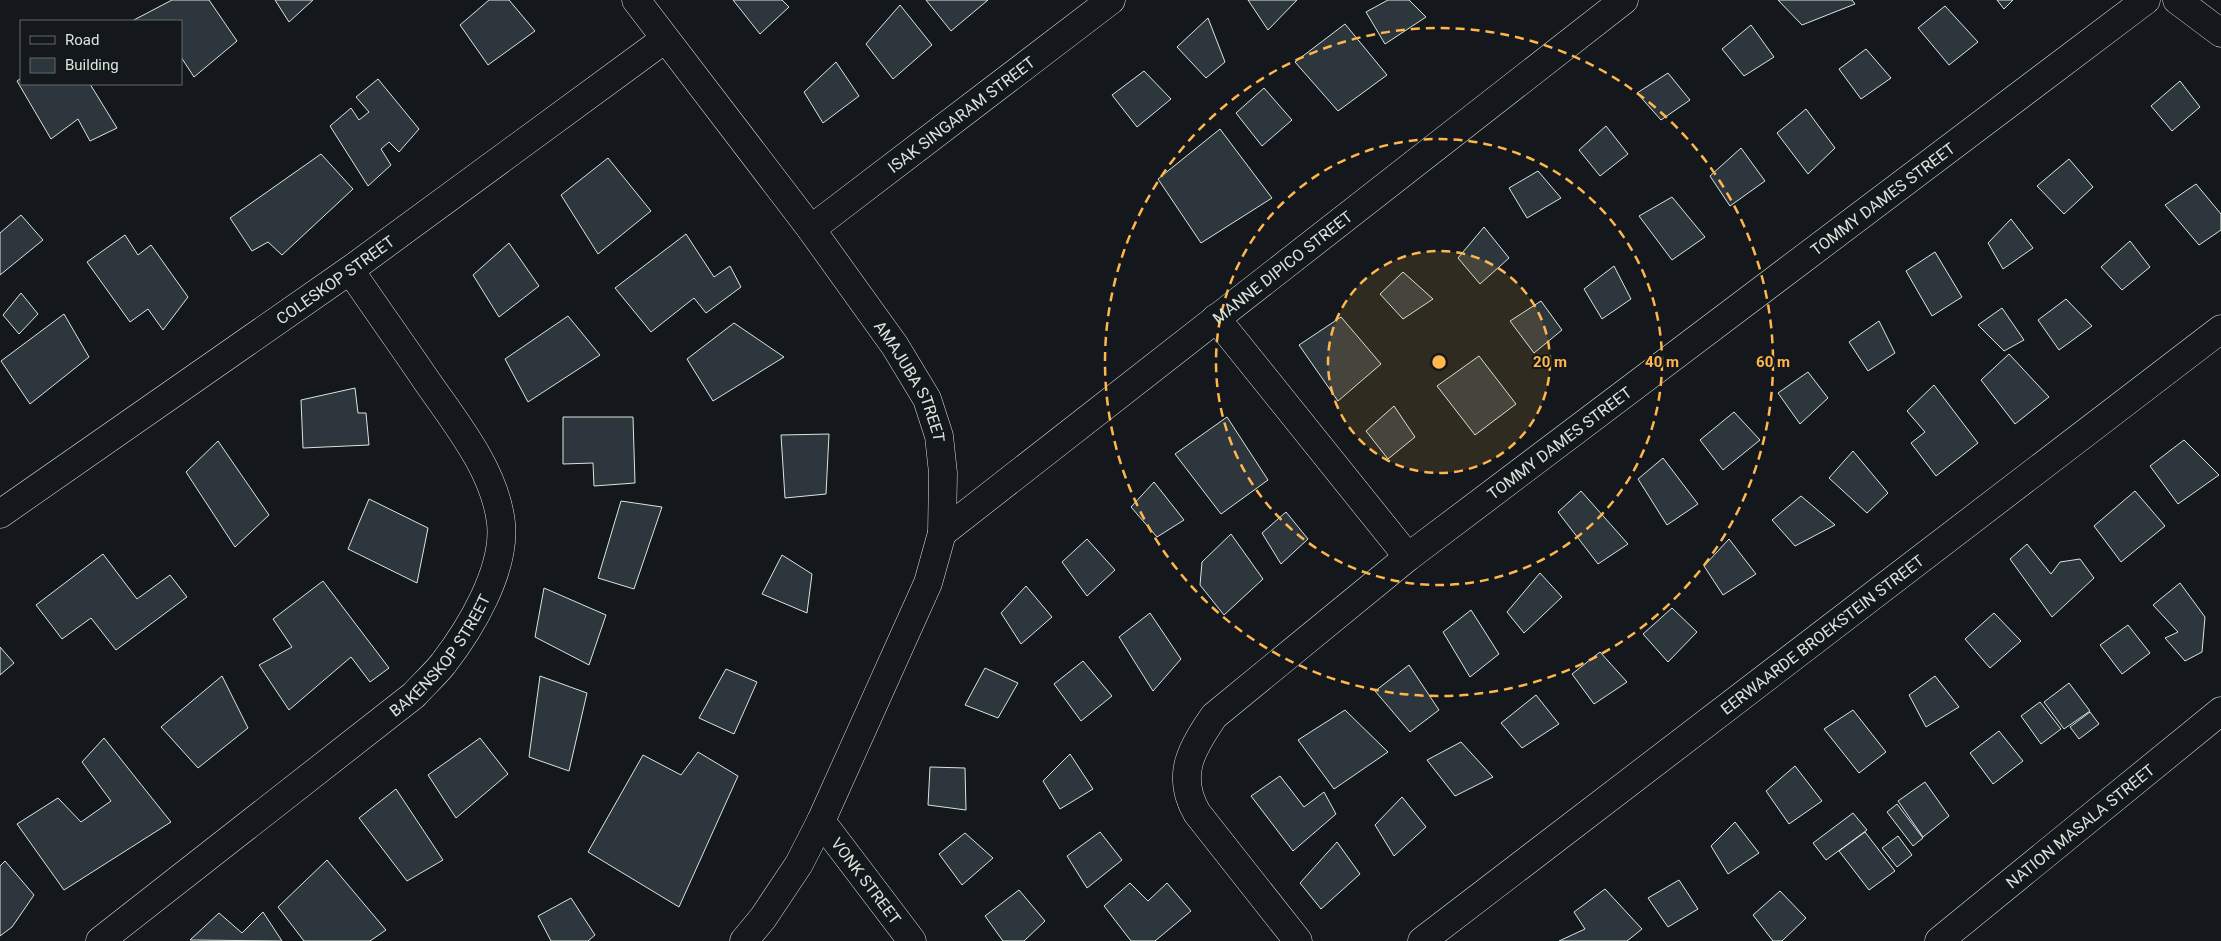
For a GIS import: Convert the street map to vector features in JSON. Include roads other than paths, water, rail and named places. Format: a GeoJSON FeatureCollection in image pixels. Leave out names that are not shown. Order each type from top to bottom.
{"type":"FeatureCollection","features":[{"type":"Feature","properties":{"kind":"street","name":"AMAJUBA STREET"},"geometry":{"type":"LineString","coordinates":[[636,0],[810,229],[895,346],[927,399],[939,436],[943,473],[942,533],[928,583],[822,821],[799,864],[763,918],[744,941]]}},
{"type":"Feature","properties":{"kind":"street","name":"ISAK SINGARAM STREET"},"geometry":{"type":"LineString","coordinates":[[810,229],[1111,0]]}},
{"type":"Feature","properties":{"kind":"street","name":"MANNE DIPICO STREET"},"geometry":{"type":"LineString","coordinates":[[942,533],[1624,0]]}},
{"type":"Feature","properties":{"kind":"street","name":"TOMMY DAMES STREET"},"geometry":{"type":"LineString","coordinates":[[1298,941],[1197,813],[1191,802],[1186,786],[1188,765],[1195,744],[1214,716],[1408,557],[2146,0]]}},
{"type":"Feature","properties":{"kind":"street"},"geometry":{"type":"LineString","coordinates":[[2177,0],[2221,33]]}},
{"type":"Feature","properties":{"kind":"street","name":"COLESKOP STREET"},"geometry":{"type":"LineString","coordinates":[[0,514],[350,270],[664,39]]}},
{"type":"Feature","properties":{"kind":"street","name":"BAKENSKOP STREET"},"geometry":{"type":"LineString","coordinates":[[100,941],[414,695],[442,666],[460,640],[490,585],[500,550],[501,525],[497,504],[489,482],[453,419],[350,270]]}},
{"type":"Feature","properties":{"kind":"street"},"geometry":{"type":"LineString","coordinates":[[1216,318],[1408,557]]}},
{"type":"Feature","properties":{"kind":"street","name":"EERWAARDE BROEKSTEIN STREET"},"geometry":{"type":"LineString","coordinates":[[1422,941],[2221,329]]}},
{"type":"Feature","properties":{"kind":"street","name":"NATION MASALA STREET"},"geometry":{"type":"LineString","coordinates":[[1939,941],[2221,711]]}},
{"type":"Feature","properties":{"kind":"street"},"geometry":{"type":"LineString","coordinates":[[1957,941],[2221,716]]}},
{"type":"Feature","properties":{"kind":"street","name":"VONK STREET"},"geometry":{"type":"LineString","coordinates":[[822,821],[912,941]]}}]}
